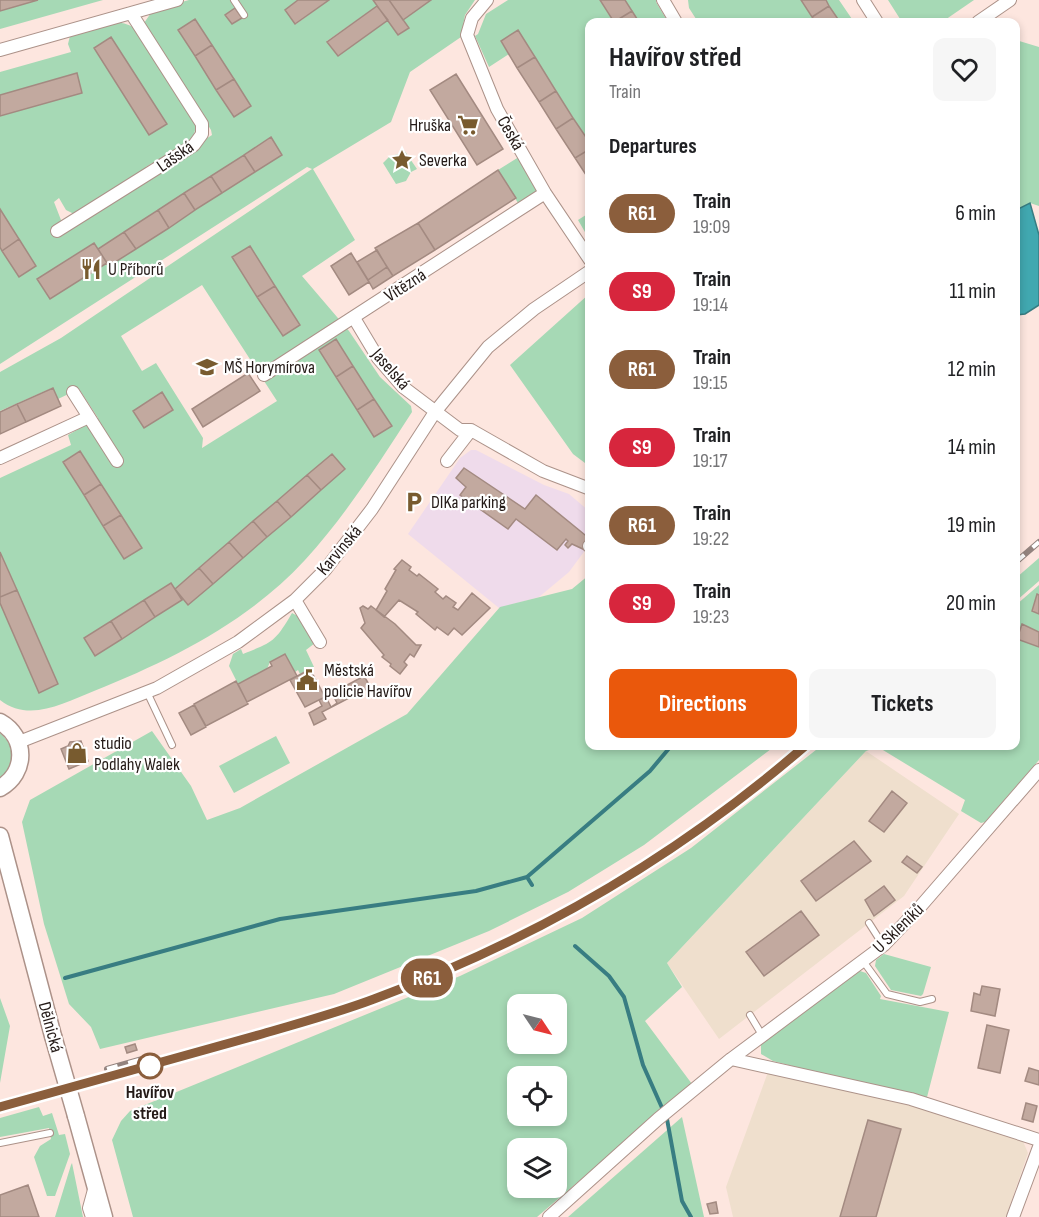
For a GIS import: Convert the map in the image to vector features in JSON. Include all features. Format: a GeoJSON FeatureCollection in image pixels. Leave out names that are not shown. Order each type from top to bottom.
{"type":"FeatureCollection","features":[{"type":"Feature","properties":{"kind":"street"},"geometry":{"type":"LineString","coordinates":[[0,50],[177,0]]}},
{"type":"Feature","properties":{"kind":"street","name":"Česká"},"geometry":{"type":"LineString","coordinates":[[487,0],[472,18],[467,35],[497,109],[545,193],[585,253]]}},
{"type":"Feature","properties":{"kind":"street"},"geometry":{"type":"LineString","coordinates":[[663,0],[674,18]]}},
{"type":"Feature","properties":{"kind":"street"},"geometry":{"type":"LineString","coordinates":[[863,0],[874,18]]}},
{"type":"Feature","properties":{"kind":"street"},"geometry":{"type":"LineString","coordinates":[[984,18],[1010,0]]}},
{"type":"Feature","properties":{"kind":"street","name":"Lašská"},"geometry":{"type":"LineString","coordinates":[[57,231],[195,145],[202,134],[202,124],[131,13]]}},
{"type":"Feature","properties":{"kind":"street","name":"Vítězná"},"geometry":{"type":"LineString","coordinates":[[264,375],[545,193]]}},
{"type":"Feature","properties":{"kind":"street","name":"Karvinská"},"geometry":{"type":"LineString","coordinates":[[19,742],[147,692],[238,642],[295,600],[325,570],[372,509],[435,412],[488,347],[534,309],[585,274]]}},
{"type":"Feature","properties":{"kind":"street","name":"Jaselská"},"geometry":{"type":"LineString","coordinates":[[354,318],[391,374],[435,412],[460,430],[471,430],[543,471],[585,487]]}},
{"type":"Feature","properties":{"kind":"street"},"geometry":{"type":"LineString","coordinates":[[73,392],[117,461]]}},
{"type":"Feature","properties":{"kind":"street"},"geometry":{"type":"LineString","coordinates":[[0,458],[89,417]]}},
{"type":"Feature","properties":{"kind":"street"},"geometry":{"type":"LineString","coordinates":[[447,461],[471,430]]}},
{"type":"Feature","properties":{"kind":"street"},"geometry":{"type":"LineString","coordinates":[[295,600],[320,642]]}},
{"type":"Feature","properties":{"kind":"street"},"geometry":{"type":"LineString","coordinates":[[0,722],[11,730],[19,742],[19,767],[10,781],[0,788]]}},
{"type":"Feature","properties":{"kind":"street","name":"U Skleníků"},"geometry":{"type":"LineString","coordinates":[[549,1217],[658,1119],[731,1059],[884,945],[1039,770]]}},
{"type":"Feature","properties":{"kind":"street","name":"Dělnická"},"geometry":{"type":"LineString","coordinates":[[0,836],[104,1217]]}},
{"type":"Feature","properties":{"kind":"street"},"geometry":{"type":"LineString","coordinates":[[731,1059],[911,1099],[1039,1140]]}},
{"type":"Feature","properties":{"kind":"street"},"geometry":{"type":"LineString","coordinates":[[1013,1217],[1039,1147]]}},
{"type":"Feature","properties":{"kind":"street"},"geometry":{"type":"LineString","coordinates":[[92,1217],[89,1208],[95,1185]]}},
{"type":"Feature","properties":{"kind":"lane"},"geometry":{"type":"LineString","coordinates":[[234,0],[244,15]]}},
{"type":"Feature","properties":{"kind":"lane"},"geometry":{"type":"LineString","coordinates":[[147,692],[172,745]]}},
{"type":"Feature","properties":{"kind":"lane"},"geometry":{"type":"LineString","coordinates":[[869,923],[884,945]]}},
{"type":"Feature","properties":{"kind":"lane"},"geometry":{"type":"LineString","coordinates":[[863,961],[887,994],[920,1002],[932,999]]}},
{"type":"Feature","properties":{"kind":"lane"},"geometry":{"type":"LineString","coordinates":[[750,1015],[762,1035]]}},
{"type":"Feature","properties":{"kind":"lane"},"geometry":{"type":"LineString","coordinates":[[0,1143],[50,1133]]}},
{"type":"Feature","properties":{"kind":"shaded area"},"geometry":{"type":"Polygon","coordinates":[[[471,450],[476,450],[544,485],[569,494],[585,508],[585,550],[569,572],[539,597],[499,608],[408,534],[460,458],[471,450]]]}},
{"type":"Feature","properties":{"kind":"shaded area"},"geometry":{"type":"Polygon","coordinates":[[[866,751],[959,814],[904,896],[719,1039],[667,963],[866,751]]]}},
{"type":"Feature","properties":{"kind":"shaded area"},"geometry":{"type":"Polygon","coordinates":[[[768,1072],[912,1106],[1022,1139],[1028,1153],[1006,1217],[733,1217],[726,1187],[768,1072]]]}},
{"type":"Feature","properties":{"kind":"green space"},"geometry":{"type":"Polygon","coordinates":[[[0,0],[103,0],[0,29],[0,0]]]}},
{"type":"Feature","properties":{"kind":"green space"},"geometry":{"type":"Polygon","coordinates":[[[189,0],[298,0],[285,10],[296,24],[329,0],[373,0],[377,6],[327,41],[338,56],[388,20],[399,35],[409,28],[403,20],[431,0],[475,0],[465,15],[461,37],[410,72],[391,122],[313,169],[355,240],[302,276],[349,331],[380,377],[411,406],[412,412],[362,488],[334,525],[305,560],[259,602],[207,637],[123,679],[47,709],[23,710],[11,707],[0,700],[0,478],[71,445],[68,435],[98,418],[79,389],[58,399],[52,388],[0,411],[0,372],[61,338],[312,169],[307,167],[0,364],[0,72],[71,52],[68,44],[70,36],[96,26],[122,23],[138,31],[196,125],[193,140],[154,166],[152,163],[146,167],[148,170],[76,215],[66,210],[59,198],[54,202],[61,220],[58,234],[212,135],[144,23],[153,10],[189,0]],[[202,285],[121,336],[142,371],[156,363],[203,438],[202,448],[277,401],[202,285]]]}},
{"type":"Feature","properties":{"kind":"green space"},"geometry":{"type":"Polygon","coordinates":[[[508,0],[658,0],[656,2],[666,18],[585,18],[585,137],[518,31],[501,42],[509,54],[489,67],[475,36],[486,14],[508,0]]]}},
{"type":"Feature","properties":{"kind":"green space"},"geometry":{"type":"Polygon","coordinates":[[[688,0],[839,0],[851,18],[695,18],[689,8],[688,0]]]}},
{"type":"Feature","properties":{"kind":"green space"},"geometry":{"type":"Polygon","coordinates":[[[888,0],[974,0],[948,18],[899,18],[888,0]]]}},
{"type":"Feature","properties":{"kind":"green space"},"geometry":{"type":"Polygon","coordinates":[[[1020,41],[1039,47],[1039,206],[1030,203],[1020,208],[1020,41]]]}},
{"type":"Feature","properties":{"kind":"green space"},"geometry":{"type":"Polygon","coordinates":[[[404,150],[417,169],[411,172],[406,181],[396,184],[383,163],[390,156],[404,150]]]}},
{"type":"Feature","properties":{"kind":"green space"},"geometry":{"type":"Polygon","coordinates":[[[522,155],[542,192],[521,208],[498,170],[522,155]]]}},
{"type":"Feature","properties":{"kind":"green space"},"geometry":{"type":"Polygon","coordinates":[[[585,216],[585,232],[578,220],[585,216]]]}},
{"type":"Feature","properties":{"kind":"green space"},"geometry":{"type":"Polygon","coordinates":[[[585,298],[585,463],[573,454],[510,365],[585,298]]]}},
{"type":"Feature","properties":{"kind":"green space"},"geometry":{"type":"Polygon","coordinates":[[[1039,558],[1039,581],[1020,598],[1020,575],[1039,558]]]}},
{"type":"Feature","properties":{"kind":"green space"},"geometry":{"type":"Polygon","coordinates":[[[585,578],[585,750],[770,750],[644,845],[568,892],[489,931],[334,994],[100,1049],[91,1027],[69,1004],[44,924],[22,822],[30,800],[152,731],[191,786],[207,820],[240,808],[407,714],[500,607],[572,589],[585,578]]]}},
{"type":"Feature","properties":{"kind":"green space"},"geometry":{"type":"Polygon","coordinates":[[[1039,585],[1039,760],[985,822],[981,823],[961,811],[965,800],[883,750],[1020,750],[1020,602],[1039,585]]]}},
{"type":"Feature","properties":{"kind":"green space"},"geometry":{"type":"Polygon","coordinates":[[[292,613],[301,618],[315,643],[306,650],[314,667],[300,674],[298,670],[295,672],[285,654],[270,662],[267,669],[238,684],[229,666],[233,654],[241,649],[243,654],[272,640],[292,613]]]}},
{"type":"Feature","properties":{"kind":"green space"},"geometry":{"type":"Polygon","coordinates":[[[0,733],[9,744],[12,756],[0,780],[0,733]]]}},
{"type":"Feature","properties":{"kind":"green space"},"geometry":{"type":"Polygon","coordinates":[[[276,736],[290,763],[234,793],[219,766],[276,736]]]}},
{"type":"Feature","properties":{"kind":"green space"},"geometry":{"type":"Polygon","coordinates":[[[816,750],[869,750],[667,963],[682,987],[645,1021],[692,1084],[567,1191],[567,1138],[507,1138],[507,1198],[559,1198],[537,1217],[133,1217],[112,1140],[121,1121],[130,1111],[460,976],[582,918],[691,848],[816,750]]]}},
{"type":"Feature","properties":{"kind":"green space"},"geometry":{"type":"Polygon","coordinates":[[[884,954],[931,967],[921,996],[891,990],[875,966],[876,960],[884,954]]]}},
{"type":"Feature","properties":{"kind":"green space"},"geometry":{"type":"Polygon","coordinates":[[[860,971],[866,973],[881,996],[880,999],[949,1012],[926,1101],[773,1061],[761,1054],[761,1042],[860,971]]]}},
{"type":"Feature","properties":{"kind":"green space"},"geometry":{"type":"Polygon","coordinates":[[[0,998],[10,1026],[0,1083],[0,998]]]}},
{"type":"Feature","properties":{"kind":"green space"},"geometry":{"type":"Polygon","coordinates":[[[39,1107],[43,1116],[52,1113],[59,1135],[65,1134],[70,1154],[55,1196],[47,1196],[34,1157],[40,1146],[51,1139],[49,1128],[0,1137],[0,1118],[39,1107]]]}},
{"type":"Feature","properties":{"kind":"green space"},"geometry":{"type":"Polygon","coordinates":[[[682,1117],[704,1217],[568,1217],[682,1117]]]}},
{"type":"Feature","properties":{"kind":"green space"},"geometry":{"type":"Polygon","coordinates":[[[72,1163],[83,1217],[55,1217],[71,1165],[72,1163]]]}},
{"type":"Feature","properties":{"kind":"water"},"geometry":{"type":"Polygon","coordinates":[[[1030,203],[1039,235],[1039,305],[1020,315],[1020,208],[1030,203]]]}},
{"type":"Feature","properties":{"kind":"building"},"geometry":{"type":"Polygon","coordinates":[[[0,0],[38,0],[0,11],[0,0]]]}},
{"type":"Feature","properties":{"kind":"building"},"geometry":{"type":"Polygon","coordinates":[[[298,0],[329,0],[295,24],[285,10],[298,0]]]}},
{"type":"Feature","properties":{"kind":"building"},"geometry":{"type":"Polygon","coordinates":[[[373,0],[389,0],[409,28],[398,35],[373,0]]]}},
{"type":"Feature","properties":{"kind":"building"},"geometry":{"type":"Polygon","coordinates":[[[389,0],[431,0],[403,20],[389,0]]]}},
{"type":"Feature","properties":{"kind":"building"},"geometry":{"type":"Polygon","coordinates":[[[600,0],[625,0],[632,11],[621,18],[611,18],[600,0]]]}},
{"type":"Feature","properties":{"kind":"building"},"geometry":{"type":"Polygon","coordinates":[[[801,0],[826,0],[829,6],[812,17],[801,0]]]}},
{"type":"Feature","properties":{"kind":"building"},"geometry":{"type":"Polygon","coordinates":[[[377,6],[388,20],[338,56],[327,42],[377,6]]]}},
{"type":"Feature","properties":{"kind":"building"},"geometry":{"type":"Polygon","coordinates":[[[829,6],[837,18],[813,18],[829,6]]]}},
{"type":"Feature","properties":{"kind":"building"},"geometry":{"type":"Polygon","coordinates":[[[235,8],[242,18],[232,24],[225,15],[235,8]]]}},
{"type":"Feature","properties":{"kind":"building"},"geometry":{"type":"Polygon","coordinates":[[[632,11],[636,18],[621,18],[632,11]]]}},
{"type":"Feature","properties":{"kind":"building"},"geometry":{"type":"Polygon","coordinates":[[[195,19],[212,45],[195,56],[178,30],[195,19]]]}},
{"type":"Feature","properties":{"kind":"building"},"geometry":{"type":"Polygon","coordinates":[[[518,30],[535,57],[517,68],[501,41],[518,30]]]}},
{"type":"Feature","properties":{"kind":"building"},"geometry":{"type":"Polygon","coordinates":[[[111,37],[167,124],[149,135],[94,48],[111,37]]]}},
{"type":"Feature","properties":{"kind":"building"},"geometry":{"type":"Polygon","coordinates":[[[212,45],[234,79],[216,90],[195,56],[212,45]]]}},
{"type":"Feature","properties":{"kind":"building"},"geometry":{"type":"Polygon","coordinates":[[[535,57],[556,91],[539,102],[517,68],[535,57]]]}},
{"type":"Feature","properties":{"kind":"building"},"geometry":{"type":"Polygon","coordinates":[[[77,73],[82,93],[0,116],[0,95],[77,73]]]}},
{"type":"Feature","properties":{"kind":"building"},"geometry":{"type":"Polygon","coordinates":[[[456,74],[503,149],[477,165],[430,90],[456,74]]]}},
{"type":"Feature","properties":{"kind":"building"},"geometry":{"type":"Polygon","coordinates":[[[234,79],[251,106],[234,117],[216,90],[234,79]]]}},
{"type":"Feature","properties":{"kind":"building"},"geometry":{"type":"Polygon","coordinates":[[[556,91],[573,118],[556,129],[539,102],[556,91]]]}},
{"type":"Feature","properties":{"kind":"building"},"geometry":{"type":"Polygon","coordinates":[[[573,118],[585,136],[585,152],[575,158],[556,129],[573,118]]]}},
{"type":"Feature","properties":{"kind":"building"},"geometry":{"type":"Polygon","coordinates":[[[271,137],[282,155],[255,172],[244,155],[271,137]]]}},
{"type":"Feature","properties":{"kind":"building"},"geometry":{"type":"Polygon","coordinates":[[[585,152],[585,173],[575,158],[585,152]]]}},
{"type":"Feature","properties":{"kind":"building"},"geometry":{"type":"Polygon","coordinates":[[[244,155],[255,172],[222,193],[211,176],[244,155]]]}},
{"type":"Feature","properties":{"kind":"building"},"geometry":{"type":"Polygon","coordinates":[[[498,170],[516,198],[435,250],[418,223],[498,170]]]}},
{"type":"Feature","properties":{"kind":"building"},"geometry":{"type":"Polygon","coordinates":[[[211,176],[222,193],[195,210],[184,193],[211,176]]]}},
{"type":"Feature","properties":{"kind":"building"},"geometry":{"type":"Polygon","coordinates":[[[184,193],[195,210],[169,228],[158,210],[184,193]]]}},
{"type":"Feature","properties":{"kind":"building"},"geometry":{"type":"Polygon","coordinates":[[[0,209],[19,239],[2,251],[0,247],[0,209]]]}},
{"type":"Feature","properties":{"kind":"building"},"geometry":{"type":"Polygon","coordinates":[[[158,210],[169,228],[136,249],[124,232],[158,210]]]}},
{"type":"Feature","properties":{"kind":"building"},"geometry":{"type":"Polygon","coordinates":[[[418,223],[435,250],[393,276],[375,248],[418,223]]]}},
{"type":"Feature","properties":{"kind":"building"},"geometry":{"type":"Polygon","coordinates":[[[124,232],[136,249],[109,266],[98,249],[124,232]]]}},
{"type":"Feature","properties":{"kind":"building"},"geometry":{"type":"Polygon","coordinates":[[[19,239],[36,266],[19,277],[2,251],[19,239]]]}},
{"type":"Feature","properties":{"kind":"building"},"geometry":{"type":"Polygon","coordinates":[[[94,243],[107,263],[50,299],[37,279],[94,243]]]}},
{"type":"Feature","properties":{"kind":"building"},"geometry":{"type":"Polygon","coordinates":[[[250,246],[275,286],[257,297],[232,257],[250,246]]]}},
{"type":"Feature","properties":{"kind":"building"},"geometry":{"type":"Polygon","coordinates":[[[377,250],[387,267],[368,280],[357,262],[377,250]]]}},
{"type":"Feature","properties":{"kind":"building"},"geometry":{"type":"Polygon","coordinates":[[[351,253],[369,282],[349,295],[331,266],[351,253]]]}},
{"type":"Feature","properties":{"kind":"building"},"geometry":{"type":"Polygon","coordinates":[[[387,267],[393,276],[373,289],[368,280],[387,267]]]}},
{"type":"Feature","properties":{"kind":"building"},"geometry":{"type":"Polygon","coordinates":[[[275,286],[300,325],[283,336],[257,297],[275,286]]]}},
{"type":"Feature","properties":{"kind":"building"},"geometry":{"type":"Polygon","coordinates":[[[336,339],[353,366],[336,377],[319,350],[336,339]]]}},
{"type":"Feature","properties":{"kind":"building"},"geometry":{"type":"Polygon","coordinates":[[[353,366],[374,399],[357,410],[336,377],[353,366]]]}},
{"type":"Feature","properties":{"kind":"building"},"geometry":{"type":"Polygon","coordinates":[[[248,373],[260,391],[203,427],[192,409],[248,373]]]}},
{"type":"Feature","properties":{"kind":"building"},"geometry":{"type":"Polygon","coordinates":[[[53,388],[61,406],[26,422],[17,404],[53,388]]]}},
{"type":"Feature","properties":{"kind":"building"},"geometry":{"type":"Polygon","coordinates":[[[162,392],[173,410],[144,428],[133,411],[162,392]]]}},
{"type":"Feature","properties":{"kind":"building"},"geometry":{"type":"Polygon","coordinates":[[[374,399],[392,426],[374,437],[357,410],[374,399]]]}},
{"type":"Feature","properties":{"kind":"building"},"geometry":{"type":"Polygon","coordinates":[[[17,404],[26,422],[0,434],[0,412],[17,404]]]}},
{"type":"Feature","properties":{"kind":"building"},"geometry":{"type":"Polygon","coordinates":[[[80,451],[101,484],[84,495],[63,462],[80,451]]]}},
{"type":"Feature","properties":{"kind":"building"},"geometry":{"type":"Polygon","coordinates":[[[332,454],[345,469],[321,490],[307,475],[332,454]]]}},
{"type":"Feature","properties":{"kind":"building"},"geometry":{"type":"Polygon","coordinates":[[[464,468],[525,509],[536,495],[585,535],[585,550],[572,544],[568,548],[565,545],[568,541],[566,539],[557,550],[516,519],[508,529],[460,495],[466,487],[456,478],[464,468]]]}},
{"type":"Feature","properties":{"kind":"building"},"geometry":{"type":"Polygon","coordinates":[[[307,475],[321,490],[291,517],[277,501],[307,475]]]}},
{"type":"Feature","properties":{"kind":"building"},"geometry":{"type":"Polygon","coordinates":[[[101,484],[121,515],[103,526],[84,495],[101,484]]]}},
{"type":"Feature","properties":{"kind":"building"},"geometry":{"type":"Polygon","coordinates":[[[277,501],[291,517],[267,537],[253,521],[277,501]]]}},
{"type":"Feature","properties":{"kind":"building"},"geometry":{"type":"Polygon","coordinates":[[[121,515],[142,548],[124,559],[103,526],[121,515]]]}},
{"type":"Feature","properties":{"kind":"building"},"geometry":{"type":"Polygon","coordinates":[[[253,521],[267,537],[243,558],[229,542],[253,521]]]}},
{"type":"Feature","properties":{"kind":"building"},"geometry":{"type":"Polygon","coordinates":[[[229,542],[243,558],[213,584],[199,568],[229,542]]]}},
{"type":"Feature","properties":{"kind":"building"},"geometry":{"type":"Polygon","coordinates":[[[0,552],[17,590],[0,597],[0,552]]]}},
{"type":"Feature","properties":{"kind":"building"},"geometry":{"type":"Polygon","coordinates":[[[402,560],[411,567],[409,570],[417,576],[419,574],[438,589],[435,592],[443,599],[446,596],[456,603],[453,607],[458,610],[472,593],[490,608],[462,635],[454,628],[448,635],[437,627],[435,630],[416,614],[418,612],[399,600],[384,617],[376,610],[387,591],[385,589],[396,570],[394,569],[402,560]]]}},
{"type":"Feature","properties":{"kind":"building"},"geometry":{"type":"Polygon","coordinates":[[[199,568],[213,584],[188,605],[175,589],[199,568]]]}},
{"type":"Feature","properties":{"kind":"building"},"geometry":{"type":"Polygon","coordinates":[[[171,583],[182,600],[155,617],[144,600],[171,583]]]}},
{"type":"Feature","properties":{"kind":"building"},"geometry":{"type":"Polygon","coordinates":[[[17,590],[58,684],[39,693],[0,603],[0,597],[17,590]]]}},
{"type":"Feature","properties":{"kind":"building"},"geometry":{"type":"Polygon","coordinates":[[[1037,594],[1039,595],[1039,614],[1032,611],[1037,594]]]}},
{"type":"Feature","properties":{"kind":"building"},"geometry":{"type":"Polygon","coordinates":[[[144,600],[155,617],[122,639],[111,621],[144,600]]]}},
{"type":"Feature","properties":{"kind":"building"},"geometry":{"type":"Polygon","coordinates":[[[363,606],[368,609],[371,606],[395,624],[416,645],[421,645],[414,657],[410,654],[404,662],[407,665],[400,674],[382,657],[384,655],[361,628],[365,623],[360,608],[363,606]]]}},
{"type":"Feature","properties":{"kind":"building"},"geometry":{"type":"Polygon","coordinates":[[[111,621],[122,639],[95,656],[84,638],[111,621]]]}},
{"type":"Feature","properties":{"kind":"building"},"geometry":{"type":"Polygon","coordinates":[[[1022,624],[1039,632],[1039,647],[1020,640],[1022,624]]]}},
{"type":"Feature","properties":{"kind":"building"},"geometry":{"type":"Polygon","coordinates":[[[285,654],[297,676],[247,702],[238,684],[272,666],[270,662],[285,654]]]}},
{"type":"Feature","properties":{"kind":"building"},"geometry":{"type":"Polygon","coordinates":[[[310,669],[325,697],[305,707],[290,680],[310,669]]]}},
{"type":"Feature","properties":{"kind":"building"},"geometry":{"type":"Polygon","coordinates":[[[364,676],[374,693],[370,687],[322,712],[326,719],[314,725],[309,713],[322,706],[319,700],[326,697],[331,707],[337,703],[332,693],[364,676]]]}},
{"type":"Feature","properties":{"kind":"building"},"geometry":{"type":"Polygon","coordinates":[[[236,681],[248,704],[206,726],[194,704],[236,681]]]}},
{"type":"Feature","properties":{"kind":"building"},"geometry":{"type":"Polygon","coordinates":[[[194,705],[206,727],[191,735],[179,713],[194,705]]]}},
{"type":"Feature","properties":{"kind":"building"},"geometry":{"type":"Polygon","coordinates":[[[81,741],[88,761],[69,769],[61,749],[68,746],[70,742],[81,741]]]}},
{"type":"Feature","properties":{"kind":"building"},"geometry":{"type":"Polygon","coordinates":[[[892,791],[907,803],[884,832],[869,821],[892,791]]]}},
{"type":"Feature","properties":{"kind":"building"},"geometry":{"type":"Polygon","coordinates":[[[854,841],[871,861],[816,901],[801,881],[854,841]]]}},
{"type":"Feature","properties":{"kind":"building"},"geometry":{"type":"Polygon","coordinates":[[[907,856],[922,867],[917,873],[902,862],[907,856]]]}},
{"type":"Feature","properties":{"kind":"building"},"geometry":{"type":"Polygon","coordinates":[[[884,886],[895,900],[874,916],[865,900],[884,886]]]}},
{"type":"Feature","properties":{"kind":"building"},"geometry":{"type":"Polygon","coordinates":[[[801,911],[819,935],[764,976],[746,952],[801,911]]]}},
{"type":"Feature","properties":{"kind":"building"},"geometry":{"type":"Polygon","coordinates":[[[982,986],[1000,989],[995,1016],[971,1011],[974,993],[980,995],[982,986]]]}},
{"type":"Feature","properties":{"kind":"building"},"geometry":{"type":"Polygon","coordinates":[[[987,1025],[1009,1030],[1000,1073],[978,1068],[987,1025]]]}},
{"type":"Feature","properties":{"kind":"building"},"geometry":{"type":"Polygon","coordinates":[[[135,1044],[137,1050],[127,1053],[125,1047],[135,1044]]]}},
{"type":"Feature","properties":{"kind":"building"},"geometry":{"type":"Polygon","coordinates":[[[1029,1068],[1039,1071],[1039,1085],[1025,1081],[1029,1068]]]}},
{"type":"Feature","properties":{"kind":"building"},"geometry":{"type":"Polygon","coordinates":[[[1026,1103],[1037,1106],[1033,1122],[1022,1119],[1026,1103]]]}},
{"type":"Feature","properties":{"kind":"building"},"geometry":{"type":"Polygon","coordinates":[[[868,1120],[901,1129],[876,1217],[840,1217],[868,1120]]]}},
{"type":"Feature","properties":{"kind":"building"},"geometry":{"type":"Polygon","coordinates":[[[28,1185],[39,1217],[0,1217],[0,1195],[28,1185]]]}},
{"type":"Feature","properties":{"kind":"building"},"geometry":{"type":"Polygon","coordinates":[[[716,1202],[718,1213],[710,1214],[707,1204],[716,1202]]]}},
{"type":"Feature","properties":{"kind":"waterway"},"geometry":{"type":"LineString","coordinates":[[65,978],[280,919],[476,891],[527,877],[650,771],[668,750]]}},
{"type":"Feature","properties":{"kind":"waterway"},"geometry":{"type":"LineString","coordinates":[[527,877],[532,885]]}},
{"type":"Feature","properties":{"kind":"waterway"},"geometry":{"type":"LineString","coordinates":[[575,946],[609,976],[624,997],[643,1065],[667,1119],[682,1201],[691,1217]]}},
{"type":"Feature","properties":{"kind":"railway"},"geometry":{"type":"LineString","coordinates":[[1020,559],[1039,542]]}},
{"type":"Feature","properties":{"kind":"railway"},"geometry":{"type":"LineString","coordinates":[[0,1107],[344,1009],[433,976],[490,950],[601,892],[706,824],[800,750]]}},
{"type":"Feature","properties":{"kind":"railway"},"geometry":{"type":"LineString","coordinates":[[107,1069],[153,1056]]}},
{"type":"Feature","properties":{"kind":"train","name":"R61"},"geometry":{"type":"LineString","coordinates":[[0,1107],[340,1011],[454,968],[574,909],[652,861],[715,817],[800,750]]}},
{"type":"Feature","properties":{"kind":"place","name":"Hruška"},"geometry":{"type":"Point","coordinates":[468,125]}},
{"type":"Feature","properties":{"kind":"place","name":"Severka"},"geometry":{"type":"Point","coordinates":[402,160]}},
{"type":"Feature","properties":{"kind":"place","name":"U Příborů"},"geometry":{"type":"Point","coordinates":[91,269]}},
{"type":"Feature","properties":{"kind":"place","name":"MŠ Horymírova"},"geometry":{"type":"Point","coordinates":[207,367]}},
{"type":"Feature","properties":{"kind":"place","name":"DIKa parking"},"geometry":{"type":"Point","coordinates":[414,502]}},
{"type":"Feature","properties":{"kind":"place","name":"Městská policie Havířov"},"geometry":{"type":"Point","coordinates":[307,680]}},
{"type":"Feature","properties":{"kind":"place","name":"studio Podlahy Walek"},"geometry":{"type":"Point","coordinates":[77,753]}},
{"type":"Feature","properties":{"kind":"place","name":"Havířov střed"},"geometry":{"type":"Point","coordinates":[150,1066]}}]}
